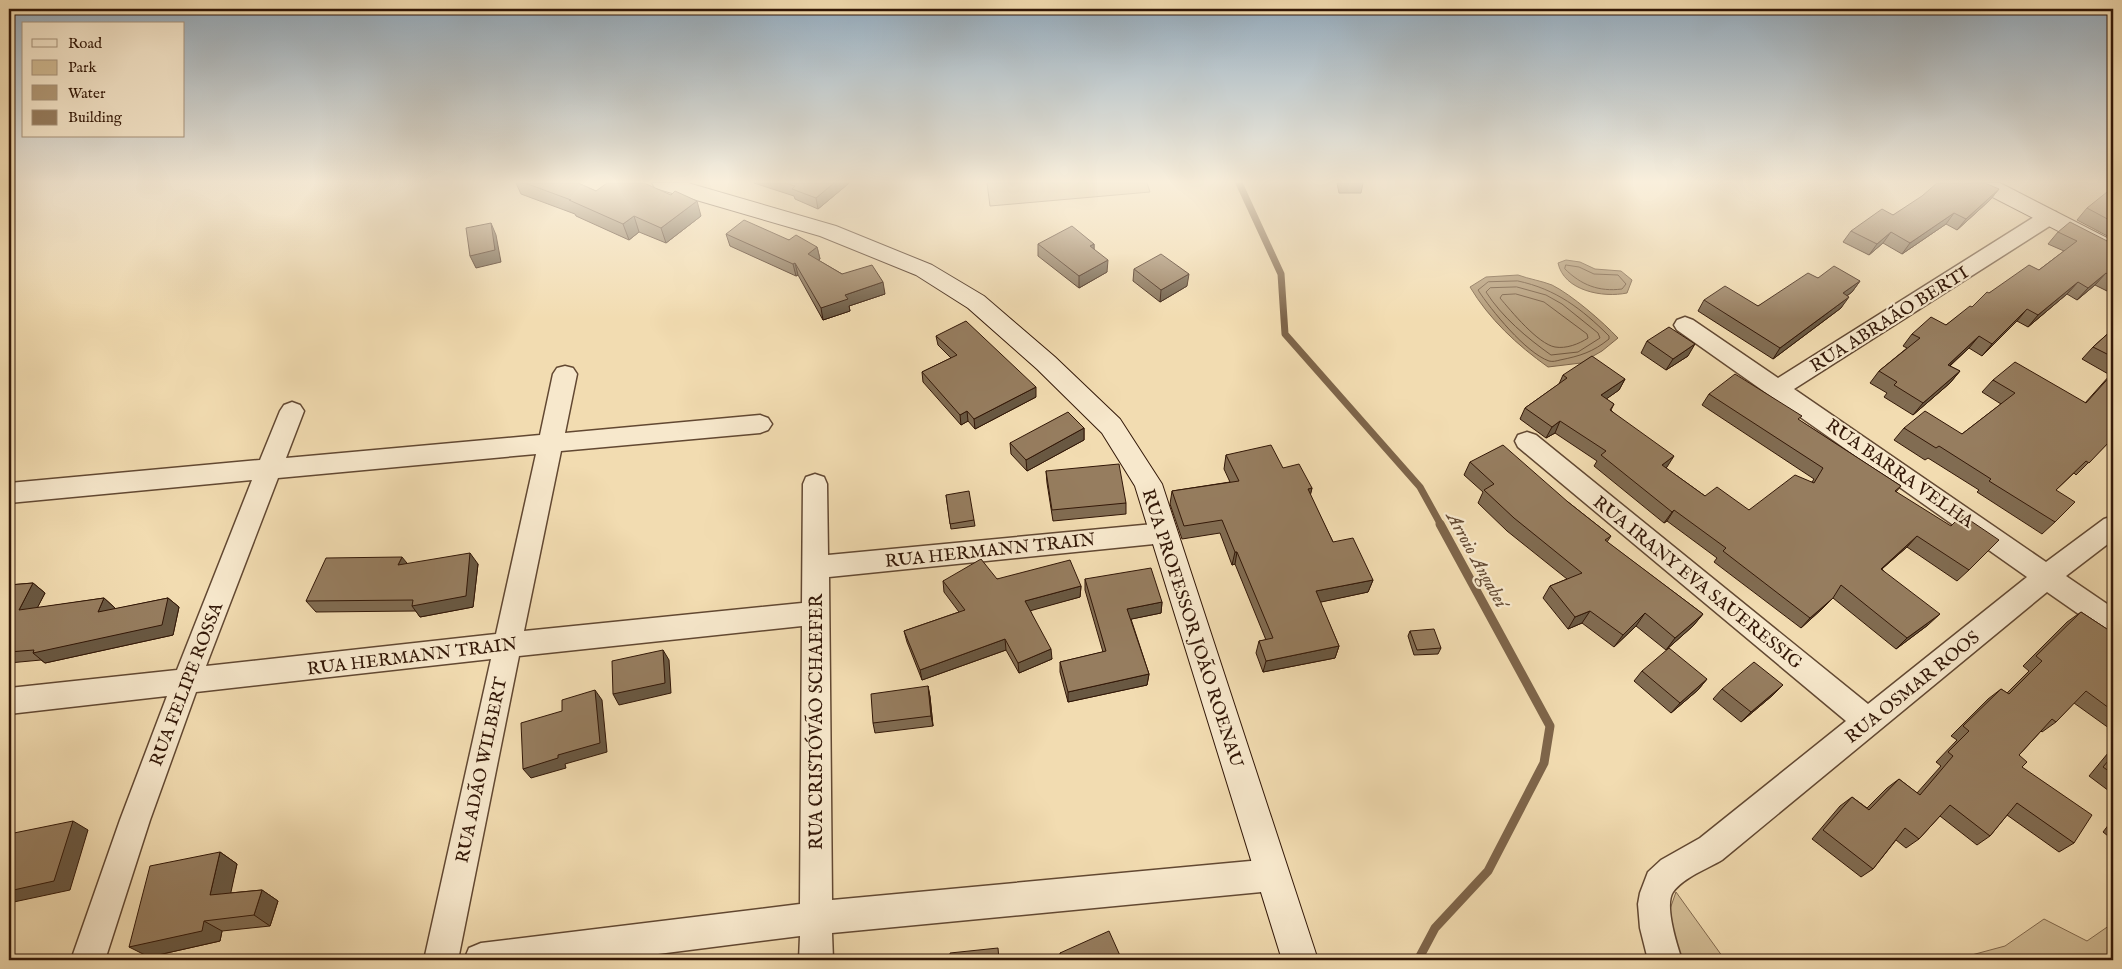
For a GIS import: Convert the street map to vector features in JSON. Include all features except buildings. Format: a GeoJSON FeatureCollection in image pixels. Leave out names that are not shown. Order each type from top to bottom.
{"type":"FeatureCollection","features":[{"type":"Feature","properties":{"kind":"street","name":"RUA PROFESSOR JOÃO ROENAU"},"geometry":{"type":"LineString","coordinates":[[818,228],[924,270],[976,302],[1046,363],[1111,426],[1148,484],[1300,960]]}},
{"type":"Feature","properties":{"kind":"street","name":"RUA ABRAÃO BERTI"},"geometry":{"type":"LineString","coordinates":[[1778,388],[2031,228]]}},
{"type":"Feature","properties":{"kind":"street"},"geometry":{"type":"LineString","coordinates":[[2071,228],[2113,250]]}},
{"type":"Feature","properties":{"kind":"street","name":"RUA BARRA VELHA"},"geometry":{"type":"LineString","coordinates":[[1685,324],[2113,623]]}},
{"type":"Feature","properties":{"kind":"street","name":"RUA ADÃO WILBERT"},"geometry":{"type":"LineString","coordinates":[[441,960],[565,374]]}},
{"type":"Feature","properties":{"kind":"street","name":"RUA FELIPE ROSSA"},"geometry":{"type":"LineString","coordinates":[[88,960],[135,820],[186,682],[292,411]]}},
{"type":"Feature","properties":{"kind":"street"},"geometry":{"type":"LineString","coordinates":[[9,493],[760,424]]}},
{"type":"Feature","properties":{"kind":"street","name":"RUA IRANY EVA SAUERESSIG"},"geometry":{"type":"LineString","coordinates":[[1527,441],[1869,722]]}},
{"type":"Feature","properties":{"kind":"street","name":"RUA CRISTÓVÃO SCHAEFER"},"geometry":{"type":"LineString","coordinates":[[815,484],[816,960]]}},
{"type":"Feature","properties":{"kind":"street","name":"RUA OSMAR ROOS"},"geometry":{"type":"LineString","coordinates":[[1665,960],[1655,920],[1655,894],[1666,876],[1711,848],[2047,576],[2113,526]]}},
{"type":"Feature","properties":{"kind":"street","name":"RUA HERMANN TRAIN"},"geometry":{"type":"LineString","coordinates":[[816,566],[1164,533]]}},
{"type":"Feature","properties":{"kind":"street","name":"RUA HERMANN TRAIN"},"geometry":{"type":"LineString","coordinates":[[9,701],[507,645],[816,613]]}},
{"type":"Feature","properties":{"kind":"street"},"geometry":{"type":"LineString","coordinates":[[481,960],[816,918],[1272,875]]}},
{"type":"Feature","properties":{"kind":"green space"},"geometry":{"type":"Polygon","coordinates":[[[1676,892],[1725,960],[1681,960],[1676,948],[1669,912],[1676,892]]]}},
{"type":"Feature","properties":{"kind":"green space"},"geometry":{"type":"Polygon","coordinates":[[[2044,919],[2087,941],[2113,923],[2113,960],[1953,960],[2005,946],[2044,919]]]}},
{"type":"Feature","properties":{"kind":"water"},"geometry":{"type":"Polygon","coordinates":[[[1566,260],[1580,262],[1595,269],[1621,271],[1632,280],[1627,293],[1596,293],[1576,286],[1562,273],[1558,263],[1566,260]]]}},
{"type":"Feature","properties":{"kind":"water"},"geometry":{"type":"Polygon","coordinates":[[[1518,275],[1560,289],[1587,309],[1618,338],[1602,351],[1581,363],[1548,367],[1504,331],[1470,287],[1486,277],[1518,275]]]}},
{"type":"Feature","properties":{"kind":"waterway","name":"Arroio Angabeí"},"geometry":{"type":"LineString","coordinates":[[1260,228],[1281,274],[1285,334],[1420,487],[1441,525]]}},
{"type":"Feature","properties":{"kind":"waterway","name":"Arroio Angabeí"},"geometry":{"type":"LineString","coordinates":[[1418,960],[1435,928],[1488,871],[1544,763],[1550,726],[1440,524]]}}]}
